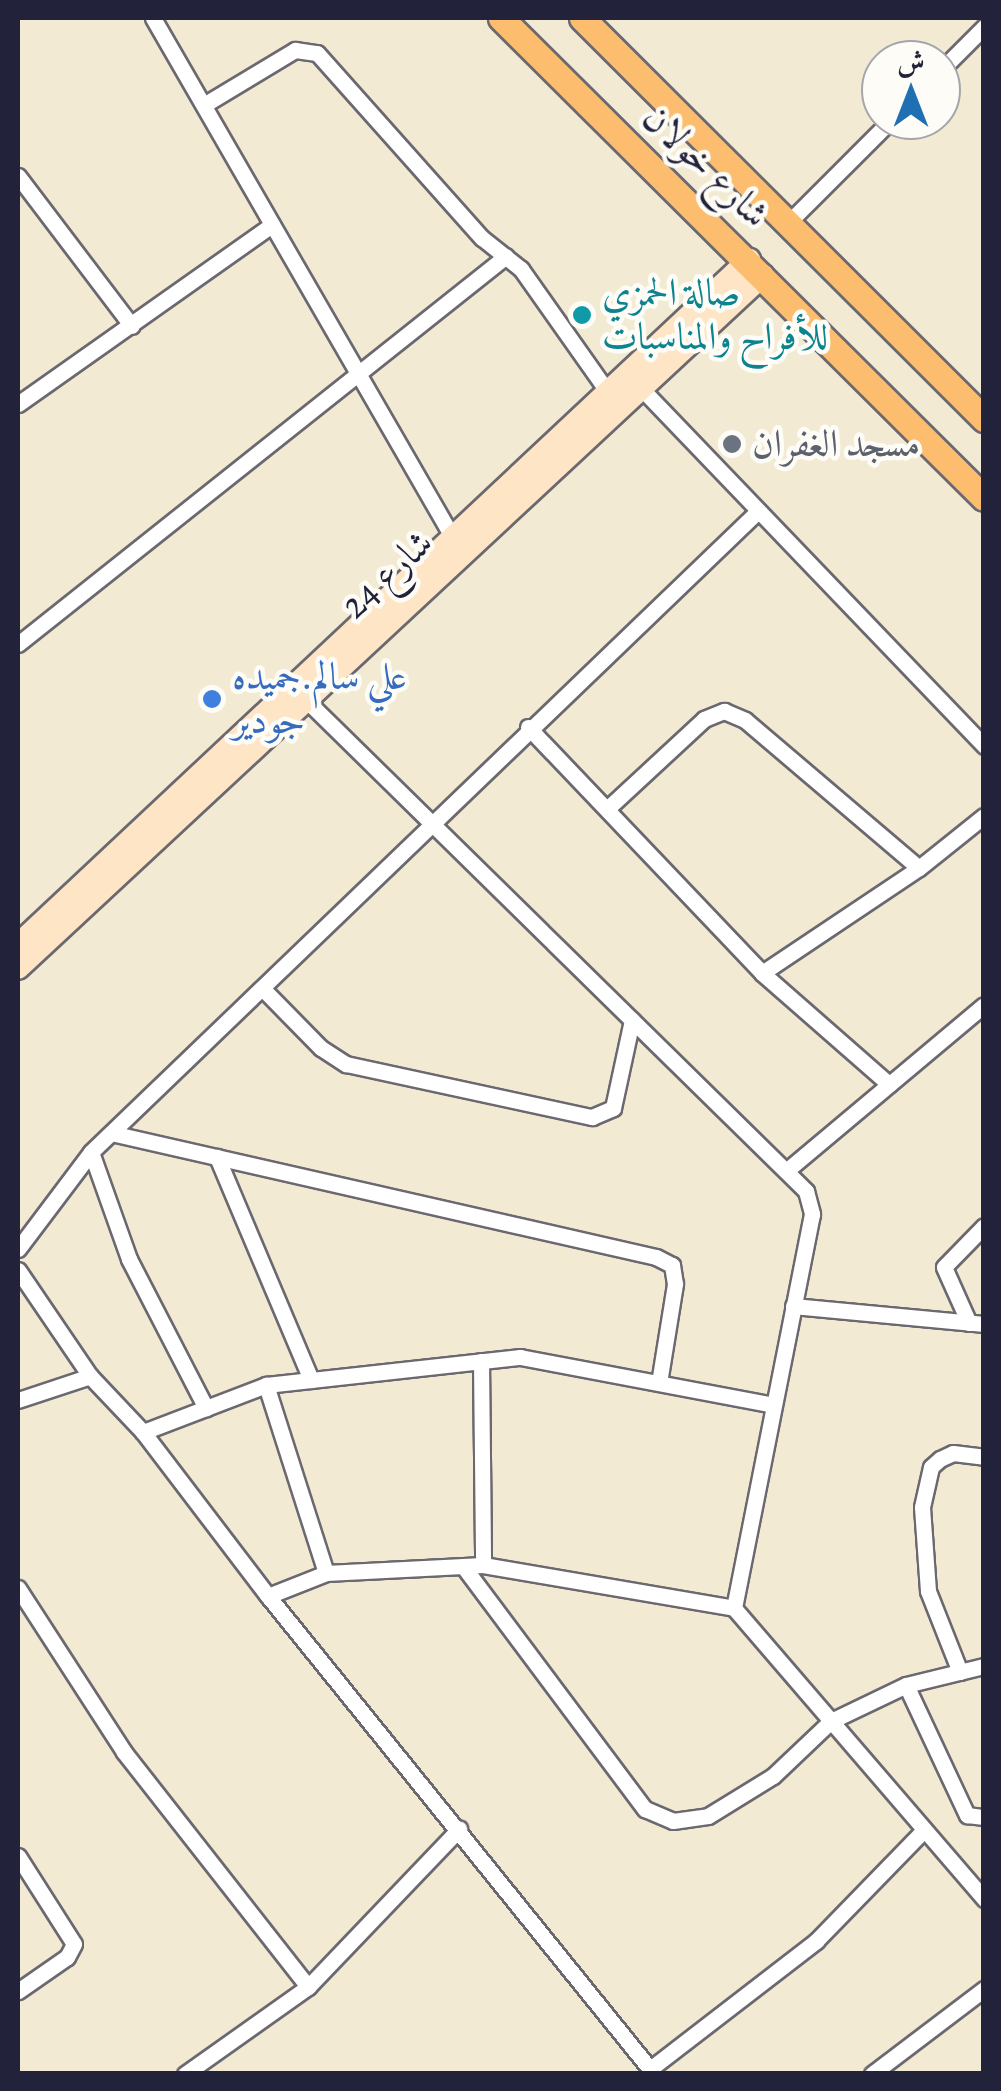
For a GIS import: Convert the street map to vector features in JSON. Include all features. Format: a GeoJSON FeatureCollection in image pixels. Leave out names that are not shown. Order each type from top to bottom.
{"type":"FeatureCollection","features":[{"type":"Feature","properties":{"kind":"main road","name":"شارع خولان"},"geometry":{"type":"LineString","coordinates":[[500,18],[984,498]]}},
{"type":"Feature","properties":{"kind":"main road","name":"شارع خولان"},"geometry":{"type":"LineString","coordinates":[[582,18],[984,418]]}},
{"type":"Feature","properties":{"kind":"street"},"geometry":{"type":"LineString","coordinates":[[153,18],[207,104],[457,544]]}},
{"type":"Feature","properties":{"kind":"street"},"geometry":{"type":"LineString","coordinates":[[961,50],[984,27]]}},
{"type":"Feature","properties":{"kind":"street"},"geometry":{"type":"LineString","coordinates":[[207,104],[306,47],[506,256],[607,391]]}},
{"type":"Feature","properties":{"kind":"street"},"geometry":{"type":"LineString","coordinates":[[789,222],[871,140]]}},
{"type":"Feature","properties":{"kind":"street"},"geometry":{"type":"LineString","coordinates":[[18,176],[132,326]]}},
{"type":"Feature","properties":{"kind":"street"},"geometry":{"type":"LineString","coordinates":[[18,404],[272,224]]}},
{"type":"Feature","properties":{"kind":"street"},"geometry":{"type":"LineString","coordinates":[[18,644],[506,256]]}},
{"type":"Feature","properties":{"kind":"street","name":"شارع 24"},"geometry":{"type":"LineString","coordinates":[[18,945],[457,544],[640,388],[756,268]]}},
{"type":"Feature","properties":{"kind":"street","name":"شارع 24"},"geometry":{"type":"LineString","coordinates":[[18,968],[304,698],[607,391],[756,268]]}},
{"type":"Feature","properties":{"kind":"street"},"geometry":{"type":"LineString","coordinates":[[640,388],[984,746]]}},
{"type":"Feature","properties":{"kind":"street"},"geometry":{"type":"LineString","coordinates":[[18,1248],[91,1152],[528,727],[756,513]]}},
{"type":"Feature","properties":{"kind":"street"},"geometry":{"type":"LineString","coordinates":[[304,698],[806,1191],[812,1214],[734,1608]]}},
{"type":"Feature","properties":{"kind":"street"},"geometry":{"type":"LineString","coordinates":[[608,808],[704,718],[724,711],[745,720],[919,868]]}},
{"type":"Feature","properties":{"kind":"street"},"geometry":{"type":"LineString","coordinates":[[528,727],[762,972],[889,1084]]}},
{"type":"Feature","properties":{"kind":"street"},"geometry":{"type":"LineString","coordinates":[[762,972],[919,868],[984,816]]}},
{"type":"Feature","properties":{"kind":"street"},"geometry":{"type":"LineString","coordinates":[[262,988],[321,1048],[346,1064],[592,1117],[613,1108],[632,1020]]}},
{"type":"Feature","properties":{"kind":"street"},"geometry":{"type":"LineString","coordinates":[[786,1171],[984,1005]]}},
{"type":"Feature","properties":{"kind":"street"},"geometry":{"type":"LineString","coordinates":[[111,1133],[656,1257],[672,1265],[676,1284],[659,1383]]}},
{"type":"Feature","properties":{"kind":"street"},"geometry":{"type":"LineString","coordinates":[[91,1152],[129,1259],[206,1408]]}},
{"type":"Feature","properties":{"kind":"street"},"geometry":{"type":"LineString","coordinates":[[217,1158],[310,1380]]}},
{"type":"Feature","properties":{"kind":"street"},"geometry":{"type":"LineString","coordinates":[[976,1323],[944,1267],[984,1226]]}},
{"type":"Feature","properties":{"kind":"street"},"geometry":{"type":"LineString","coordinates":[[18,1270],[90,1376],[143,1432],[268,1596],[652,2071],[816,1941],[924,1830]]}},
{"type":"Feature","properties":{"kind":"street"},"geometry":{"type":"LineString","coordinates":[[793,1306],[976,1323]]}},
{"type":"Feature","properties":{"kind":"street"},"geometry":{"type":"LineString","coordinates":[[143,1432],[266,1386],[520,1356],[774,1405]]}},
{"type":"Feature","properties":{"kind":"street"},"geometry":{"type":"LineString","coordinates":[[481,1361],[482,1565]]}},
{"type":"Feature","properties":{"kind":"street"},"geometry":{"type":"LineString","coordinates":[[18,1400],[90,1376]]}},
{"type":"Feature","properties":{"kind":"street"},"geometry":{"type":"LineString","coordinates":[[266,1386],[326,1573]]}},
{"type":"Feature","properties":{"kind":"street"},"geometry":{"type":"LineString","coordinates":[[960,1672],[928,1591],[922,1507],[931,1467],[940,1459],[954,1453],[984,1456]]}},
{"type":"Feature","properties":{"kind":"street"},"geometry":{"type":"LineString","coordinates":[[268,1596],[326,1573],[482,1565],[734,1608],[984,1899]]}},
{"type":"Feature","properties":{"kind":"street"},"geometry":{"type":"LineString","coordinates":[[462,1566],[646,1809],[673,1821],[708,1816],[773,1776],[831,1721],[906,1685],[984,1666]]}},
{"type":"Feature","properties":{"kind":"street"},"geometry":{"type":"LineString","coordinates":[[18,1588],[124,1752],[308,1987]]}},
{"type":"Feature","properties":{"kind":"street"},"geometry":{"type":"LineString","coordinates":[[906,1685],[967,1815],[984,1818]]}},
{"type":"Feature","properties":{"kind":"street"},"geometry":{"type":"LineString","coordinates":[[186,2073],[308,1987],[459,1829]]}},
{"type":"Feature","properties":{"kind":"street"},"geometry":{"type":"LineString","coordinates":[[18,1856],[74,1944],[67,1957],[18,1991]]}},
{"type":"Feature","properties":{"kind":"street"},"geometry":{"type":"LineString","coordinates":[[884,2071],[984,1989]]}},
{"type":"Feature","properties":{"kind":"place","name":"صالة الحمزي للأفراح والمناسبات"},"geometry":{"type":"Point","coordinates":[582,315]}},
{"type":"Feature","properties":{"kind":"place","name":"مسجد الغفران"},"geometry":{"type":"Point","coordinates":[732,444]}},
{"type":"Feature","properties":{"kind":"place","name":"علي سالم.جميده جودير"},"geometry":{"type":"Point","coordinates":[212,699]}}]}
